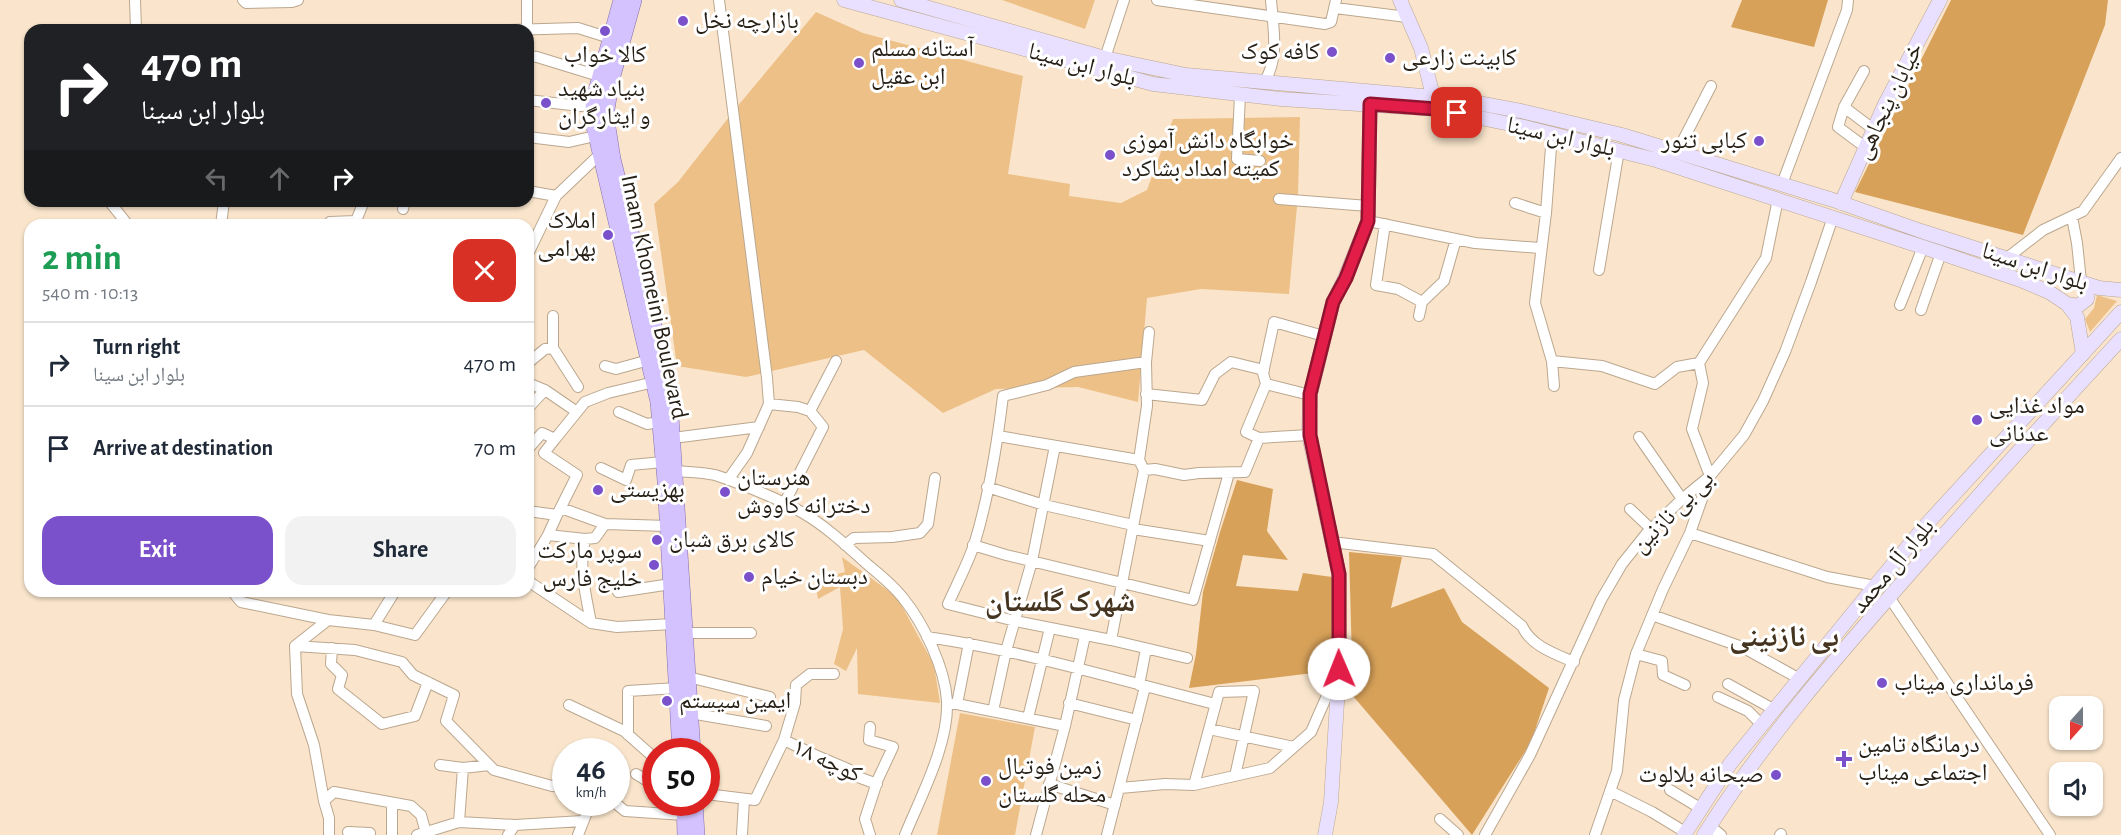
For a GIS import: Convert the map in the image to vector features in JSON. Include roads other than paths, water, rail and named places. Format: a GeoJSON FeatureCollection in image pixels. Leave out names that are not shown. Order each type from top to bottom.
{"type":"FeatureCollection","features":[{"type":"Feature","properties":{"kind":"main road","name":"Imam Khomeini Boulevard"},"geometry":{"type":"LineString","coordinates":[[621,0],[599,76],[592,118],[599,154],[637,285],[666,373],[673,438],[669,466],[668,526],[671,584],[681,627]]}},
{"type":"Feature","properties":{"kind":"main road","name":"Imam Khomeini Boulevard"},"geometry":{"type":"LineString","coordinates":[[634,0],[612,79],[606,115],[612,159],[669,466],[681,627],[680,738]]}},
{"type":"Feature","properties":{"kind":"main road","name":"بلوار ابن سینا"},"geometry":{"type":"LineString","coordinates":[[844,0],[1153,84],[1240,95],[1370,104],[1434,103],[1656,160],[1941,253],[2049,292],[2067,304],[2077,316],[2083,354]]}},
{"type":"Feature","properties":{"kind":"main road","name":"بلوار ابن سینا"},"geometry":{"type":"LineString","coordinates":[[901,0],[1105,58],[1186,75],[1521,111],[1622,135],[1782,184],[2099,288],[2121,290]]}},
{"type":"Feature","properties":{"kind":"main road"},"geometry":{"type":"LineString","coordinates":[[1400,0],[1421,48],[1434,103]]}},
{"type":"Feature","properties":{"kind":"main road"},"geometry":{"type":"LineString","coordinates":[[1407,17],[1410,0]]}},
{"type":"Feature","properties":{"kind":"main road","name":"خیابان پنجاهی"},"geometry":{"type":"LineString","coordinates":[[1841,203],[1873,129],[1940,0]]}},
{"type":"Feature","properties":{"kind":"main road"},"geometry":{"type":"LineString","coordinates":[[1325,835],[1330,802],[1339,669],[1339,574],[1310,435],[1310,394],[1333,302],[1346,278],[1368,221],[1370,104]]}},
{"type":"Feature","properties":{"kind":"main road"},"geometry":{"type":"LineString","coordinates":[[2067,304],[2078,306],[2087,299],[2088,289],[2081,281]]}},
{"type":"Feature","properties":{"kind":"main road","name":"بلوار آل محمد"},"geometry":{"type":"LineString","coordinates":[[1684,834],[1718,781],[1761,724],[1875,586],[1959,489],[2121,312]]}},
{"type":"Feature","properties":{"kind":"main road","name":"بلوار آل محمد"},"geometry":{"type":"LineString","coordinates":[[1712,832],[1730,795],[1803,700],[1889,597],[2121,339]]}},
{"type":"Feature","properties":{"kind":"main road"},"geometry":{"type":"LineString","coordinates":[[1959,489],[1972,503]]}},
{"type":"Feature","properties":{"kind":"main road","name":"Imam Khomeini Boulevard"},"geometry":{"type":"LineString","coordinates":[[682,682],[690,713],[692,738]]}},
{"type":"Feature","properties":{"kind":"main road"},"geometry":{"type":"LineString","coordinates":[[1718,781],[1730,795]]}},
{"type":"Feature","properties":{"kind":"main road"},"geometry":{"type":"LineString","coordinates":[[685,816],[686,835]]}},
{"type":"Feature","properties":{"kind":"main road"},"geometry":{"type":"LineString","coordinates":[[696,816],[697,835]]}},
{"type":"Feature","properties":{"kind":"street"},"geometry":{"type":"LineString","coordinates":[[135,0],[136,24]]}},
{"type":"Feature","properties":{"kind":"street"},"geometry":{"type":"LineString","coordinates":[[243,0],[246,3],[298,0]]}},
{"type":"Feature","properties":{"kind":"street"},"geometry":{"type":"LineString","coordinates":[[527,24],[528,0]]}},
{"type":"Feature","properties":{"kind":"street"},"geometry":{"type":"LineString","coordinates":[[719,0],[769,404],[747,453],[728,480]]}},
{"type":"Feature","properties":{"kind":"street"},"geometry":{"type":"LineString","coordinates":[[1105,58],[1124,0]]}},
{"type":"Feature","properties":{"kind":"street"},"geometry":{"type":"LineString","coordinates":[[1157,0],[1325,24],[1331,22],[1335,4],[1407,17]]}},
{"type":"Feature","properties":{"kind":"street"},"geometry":{"type":"LineString","coordinates":[[1264,82],[1274,62],[1271,0]]}},
{"type":"Feature","properties":{"kind":"street"},"geometry":{"type":"LineString","coordinates":[[1782,184],[1847,10],[1848,0]]}},
{"type":"Feature","properties":{"kind":"street"},"geometry":{"type":"LineString","coordinates":[[534,28],[578,28],[610,38]]}},
{"type":"Feature","properties":{"kind":"street"},"geometry":{"type":"LineString","coordinates":[[534,57],[599,76]]}},
{"type":"Feature","properties":{"kind":"street"},"geometry":{"type":"LineString","coordinates":[[1864,72],[1844,107],[1838,127],[1865,147]]}},
{"type":"Feature","properties":{"kind":"street"},"geometry":{"type":"LineString","coordinates":[[1677,152],[1711,86]]}},
{"type":"Feature","properties":{"kind":"street"},"geometry":{"type":"LineString","coordinates":[[1240,95],[1237,159],[1260,160]]}},
{"type":"Feature","properties":{"kind":"street"},"geometry":{"type":"LineString","coordinates":[[534,101],[580,106],[593,105]]}},
{"type":"Feature","properties":{"kind":"street"},"geometry":{"type":"LineString","coordinates":[[1844,107],[1873,129]]}},
{"type":"Feature","properties":{"kind":"street"},"geometry":{"type":"LineString","coordinates":[[1552,134],[1546,213],[1535,303],[1552,361],[1554,386]]}},
{"type":"Feature","properties":{"kind":"street"},"geometry":{"type":"LineString","coordinates":[[534,138],[569,142],[595,136]]}},
{"type":"Feature","properties":{"kind":"street"},"geometry":{"type":"LineString","coordinates":[[1599,270],[1619,150]]}},
{"type":"Feature","properties":{"kind":"street"},"geometry":{"type":"LineString","coordinates":[[534,229],[556,196],[599,154]]}},
{"type":"Feature","properties":{"kind":"street"},"geometry":{"type":"LineString","coordinates":[[2007,258],[2043,230],[2083,212],[2121,158]]}},
{"type":"Feature","properties":{"kind":"street"},"geometry":{"type":"LineString","coordinates":[[534,192],[556,196]]}},
{"type":"Feature","properties":{"kind":"street"},"geometry":{"type":"LineString","coordinates":[[1279,199],[1368,206]]}},
{"type":"Feature","properties":{"kind":"street"},"geometry":{"type":"LineString","coordinates":[[1595,835],[1617,771],[1624,700],[1635,654],[1690,533],[1710,476],[1692,429],[1703,383],[1699,363],[1766,258],[1778,199]]}},
{"type":"Feature","properties":{"kind":"street"},"geometry":{"type":"LineString","coordinates":[[1515,202],[1546,213]]}},
{"type":"Feature","properties":{"kind":"street"},"geometry":{"type":"LineString","coordinates":[[114,207],[123,219]]}},
{"type":"Feature","properties":{"kind":"street","name":"بی بی نازنین"},"geometry":{"type":"LineString","coordinates":[[1485,835],[1530,756],[1601,600],[1617,573],[1652,529],[1682,499],[1710,476],[1744,435],[1763,401],[1800,312],[1833,217]]}},
{"type":"Feature","properties":{"kind":"street"},"geometry":{"type":"LineString","coordinates":[[2072,217],[2081,281]]}},
{"type":"Feature","properties":{"kind":"street"},"geometry":{"type":"LineString","coordinates":[[1368,221],[1490,245],[1540,248]]}},
{"type":"Feature","properties":{"kind":"street"},"geometry":{"type":"LineString","coordinates":[[1386,224],[1376,285],[1398,289],[1422,302]]}},
{"type":"Feature","properties":{"kind":"street"},"geometry":{"type":"LineString","coordinates":[[1419,316],[1422,302],[1444,281],[1456,239]]}},
{"type":"Feature","properties":{"kind":"street"},"geometry":{"type":"LineString","coordinates":[[1900,305],[1923,247]]}},
{"type":"Feature","properties":{"kind":"street"},"geometry":{"type":"LineString","coordinates":[[1921,310],[1941,253]]}},
{"type":"Feature","properties":{"kind":"street"},"geometry":{"type":"LineString","coordinates":[[553,316],[553,348],[578,387]]}},
{"type":"Feature","properties":{"kind":"street"},"geometry":{"type":"LineString","coordinates":[[1310,435],[1259,438],[1246,432],[1266,384],[1264,370],[1274,322],[1324,336]]}},
{"type":"Feature","properties":{"kind":"street"},"geometry":{"type":"LineString","coordinates":[[1111,640],[1133,527],[1141,465],[1147,406],[1146,362],[1149,332]]}},
{"type":"Feature","properties":{"kind":"street"},"geometry":{"type":"LineString","coordinates":[[534,358],[545,349],[553,348]]}},
{"type":"Feature","properties":{"kind":"street"},"geometry":{"type":"LineString","coordinates":[[605,366],[616,369],[649,360]]}},
{"type":"Feature","properties":{"kind":"street"},"geometry":{"type":"LineString","coordinates":[[810,411],[836,361]]}},
{"type":"Feature","properties":{"kind":"street"},"geometry":{"type":"LineString","coordinates":[[1552,361],[1602,366],[1655,384],[1677,367],[1699,363]]}},
{"type":"Feature","properties":{"kind":"street"},"geometry":{"type":"LineString","coordinates":[[1146,362],[1074,372],[1047,385],[1003,396],[998,436],[974,545],[948,604],[1015,621],[1187,658]]}},
{"type":"Feature","properties":{"kind":"street"},"geometry":{"type":"LineString","coordinates":[[1146,394],[1202,399],[1215,374],[1231,362],[1264,370]]}},
{"type":"Feature","properties":{"kind":"street"},"geometry":{"type":"LineString","coordinates":[[534,558],[548,535],[577,475],[544,453],[585,402],[609,393],[654,382]]}},
{"type":"Feature","properties":{"kind":"street"},"geometry":{"type":"LineString","coordinates":[[1266,384],[1310,394]]}},
{"type":"Feature","properties":{"kind":"street"},"geometry":{"type":"LineString","coordinates":[[534,385],[577,412]]}},
{"type":"Feature","properties":{"kind":"street"},"geometry":{"type":"LineString","coordinates":[[534,402],[545,390]]}},
{"type":"Feature","properties":{"kind":"street"},"geometry":{"type":"LineString","coordinates":[[769,404],[798,407],[810,411],[823,427],[784,504]]}},
{"type":"Feature","properties":{"kind":"street"},"geometry":{"type":"LineString","coordinates":[[619,412],[647,424],[660,422]]}},
{"type":"Feature","properties":{"kind":"street"},"geometry":{"type":"LineString","coordinates":[[673,438],[759,427]]}},
{"type":"Feature","properties":{"kind":"street"},"geometry":{"type":"LineString","coordinates":[[534,442],[542,433],[555,439]]}},
{"type":"Feature","properties":{"kind":"street"},"geometry":{"type":"LineString","coordinates":[[998,436],[1055,446],[1184,475],[1245,472],[1259,438]]}},
{"type":"Feature","properties":{"kind":"street"},"geometry":{"type":"LineString","coordinates":[[1639,437],[1682,499]]}},
{"type":"Feature","properties":{"kind":"street"},"geometry":{"type":"LineString","coordinates":[[993,711],[1006,651],[1032,561],[1055,446]]}},
{"type":"Feature","properties":{"kind":"street"},"geometry":{"type":"LineString","coordinates":[[601,468],[626,480],[631,465],[669,466],[714,475],[784,504],[821,524],[905,599],[927,637],[952,704]]}},
{"type":"Feature","properties":{"kind":"street"},"geometry":{"type":"LineString","coordinates":[[974,545],[1193,600],[1229,472]]}},
{"type":"Feature","properties":{"kind":"street"},"geometry":{"type":"LineString","coordinates":[[845,544],[854,538],[892,537],[920,533],[928,524],[934,478]]}},
{"type":"Feature","properties":{"kind":"street"},"geometry":{"type":"LineString","coordinates":[[987,487],[1044,506],[1133,527],[1210,541]]}},
{"type":"Feature","properties":{"kind":"street"},"geometry":{"type":"LineString","coordinates":[[1630,508],[1652,529]]}},
{"type":"Feature","properties":{"kind":"street"},"geometry":{"type":"LineString","coordinates":[[534,511],[559,511],[604,524],[668,526]]}},
{"type":"Feature","properties":{"kind":"street"},"geometry":{"type":"LineString","coordinates":[[548,535],[595,538],[604,524]]}},
{"type":"Feature","properties":{"kind":"street"},"geometry":{"type":"LineString","coordinates":[[1690,533],[1827,576],[1875,586]]}},
{"type":"Feature","properties":{"kind":"street"},"geometry":{"type":"LineString","coordinates":[[585,539],[582,549],[583,578],[591,623]]}},
{"type":"Feature","properties":{"kind":"street"},"geometry":{"type":"LineString","coordinates":[[1332,542],[1432,554],[1522,626],[1526,635],[1546,650],[1574,662]]}},
{"type":"Feature","properties":{"kind":"street"},"geometry":{"type":"LineString","coordinates":[[618,592],[671,584]]}},
{"type":"Feature","properties":{"kind":"street"},"geometry":{"type":"LineString","coordinates":[[534,585],[591,623],[617,627],[681,627],[751,633]]}},
{"type":"Feature","properties":{"kind":"street"},"geometry":{"type":"LineString","coordinates":[[237,597],[242,602],[328,620],[374,625],[415,635],[443,597]]}},
{"type":"Feature","properties":{"kind":"street"},"geometry":{"type":"LineString","coordinates":[[374,625],[391,597]]}},
{"type":"Feature","properties":{"kind":"street"},"geometry":{"type":"LineString","coordinates":[[1889,597],[2050,835]]}},
{"type":"Feature","properties":{"kind":"street"},"geometry":{"type":"LineString","coordinates":[[1652,615],[1742,647],[1798,678]]}},
{"type":"Feature","properties":{"kind":"street"},"geometry":{"type":"LineString","coordinates":[[295,646],[328,620]]}},
{"type":"Feature","properties":{"kind":"street"},"geometry":{"type":"LineString","coordinates":[[1028,718],[1050,628]]}},
{"type":"Feature","properties":{"kind":"street"},"geometry":{"type":"LineString","coordinates":[[1036,835],[1065,726],[1085,636]]}},
{"type":"Feature","properties":{"kind":"street"},"geometry":{"type":"LineString","coordinates":[[927,637],[1042,658],[1215,704]]}},
{"type":"Feature","properties":{"kind":"street"},"geometry":{"type":"LineString","coordinates":[[905,835],[937,754],[969,643]]}},
{"type":"Feature","properties":{"kind":"street"},"geometry":{"type":"LineString","coordinates":[[295,646],[355,650],[402,662],[413,675],[454,695],[446,721],[495,770],[552,786]]}},
{"type":"Feature","properties":{"kind":"street"},"geometry":{"type":"LineString","coordinates":[[295,646],[297,694],[314,745],[329,818],[329,833],[385,835]]}},
{"type":"Feature","properties":{"kind":"street"},"geometry":{"type":"LineString","coordinates":[[332,648],[330,664],[342,675],[338,689],[382,724],[416,716],[428,682]]}},
{"type":"Feature","properties":{"kind":"street"},"geometry":{"type":"LineString","coordinates":[[1107,835],[1137,720],[1146,649]]}},
{"type":"Feature","properties":{"kind":"street"},"geometry":{"type":"LineString","coordinates":[[1635,654],[1662,661],[1663,675],[1685,686]]}},
{"type":"Feature","properties":{"kind":"street"},"geometry":{"type":"LineString","coordinates":[[1120,788],[1165,784],[1194,785],[1270,768],[1311,732],[1339,669]]}},
{"type":"Feature","properties":{"kind":"street"},"geometry":{"type":"LineString","coordinates":[[784,740],[795,703],[796,685],[810,674],[834,674]]}},
{"type":"Feature","properties":{"kind":"street"},"geometry":{"type":"LineString","coordinates":[[628,735],[628,691],[682,682],[770,697]]}},
{"type":"Feature","properties":{"kind":"street"},"geometry":{"type":"LineString","coordinates":[[1728,684],[1773,709]]}},
{"type":"Feature","properties":{"kind":"street"},"geometry":{"type":"LineString","coordinates":[[1194,785],[1219,692],[1254,691],[1235,776]]}},
{"type":"Feature","properties":{"kind":"street"},"geometry":{"type":"LineString","coordinates":[[1718,697],[1748,711],[1761,724]]}},
{"type":"Feature","properties":{"kind":"street"},"geometry":{"type":"LineString","coordinates":[[1069,703],[1137,720]]}},
{"type":"Feature","properties":{"kind":"street"},"geometry":{"type":"LineString","coordinates":[[952,704],[1065,726]]}},
{"type":"Feature","properties":{"kind":"street"},"geometry":{"type":"LineString","coordinates":[[569,705],[628,735],[642,747]]}},
{"type":"Feature","properties":{"kind":"street"},"geometry":{"type":"LineString","coordinates":[[690,713],[766,726]]}},
{"type":"Feature","properties":{"kind":"street"},"geometry":{"type":"LineString","coordinates":[[870,727],[869,740],[893,747],[877,784],[866,819],[870,835]]}},
{"type":"Feature","properties":{"kind":"street"},"geometry":{"type":"LineString","coordinates":[[1209,729],[1294,747]]}},
{"type":"Feature","properties":{"kind":"street","name":"کوچه ۱۸"},"geometry":{"type":"LineString","coordinates":[[744,799],[755,800],[784,740],[877,784]]}},
{"type":"Feature","properties":{"kind":"street"},"geometry":{"type":"LineString","coordinates":[[440,765],[463,768],[489,765]]}},
{"type":"Feature","properties":{"kind":"street"},"geometry":{"type":"LineString","coordinates":[[459,822],[463,768]]}},
{"type":"Feature","properties":{"kind":"street"},"geometry":{"type":"LineString","coordinates":[[636,774],[642,778]]}},
{"type":"Feature","properties":{"kind":"street"},"geometry":{"type":"LineString","coordinates":[[1049,784],[1115,805]]}},
{"type":"Feature","properties":{"kind":"street"},"geometry":{"type":"LineString","coordinates":[[1670,790],[1700,808]]}},
{"type":"Feature","properties":{"kind":"street"},"geometry":{"type":"LineString","coordinates":[[1610,791],[1652,812],[1684,834]]}},
{"type":"Feature","properties":{"kind":"street"},"geometry":{"type":"LineString","coordinates":[[324,801],[334,792],[411,806],[421,815],[421,834],[459,822],[515,825],[583,821]]}},
{"type":"Feature","properties":{"kind":"street"},"geometry":{"type":"LineString","coordinates":[[720,796],[744,799],[741,835]]}},
{"type":"Feature","properties":{"kind":"street"},"geometry":{"type":"LineString","coordinates":[[392,803],[392,835]]}},
{"type":"Feature","properties":{"kind":"street"},"geometry":{"type":"LineString","coordinates":[[578,835],[585,816]]}},
{"type":"Feature","properties":{"kind":"street"},"geometry":{"type":"LineString","coordinates":[[1440,819],[1458,835]]}},
{"type":"Feature","properties":{"kind":"street"},"geometry":{"type":"LineString","coordinates":[[508,835],[515,825]]}},
{"type":"Feature","properties":{"kind":"place","name":"بازارچه نخل"},"geometry":{"type":"Point","coordinates":[683,21]}},
{"type":"Feature","properties":{"kind":"place","name":"کالا خواب"},"geometry":{"type":"Point","coordinates":[605,31]}},
{"type":"Feature","properties":{"kind":"place","name":"کافه کوک"},"geometry":{"type":"Point","coordinates":[1332,52]}},
{"type":"Feature","properties":{"kind":"place","name":"کابینت زارعی"},"geometry":{"type":"Point","coordinates":[1390,58]}},
{"type":"Feature","properties":{"kind":"place","name":"آستانه مسلم ابن عقیل"},"geometry":{"type":"Point","coordinates":[859,63]}},
{"type":"Feature","properties":{"kind":"place","name":"بنیاد شهید و ایثارگران"},"geometry":{"type":"Point","coordinates":[546,103]}},
{"type":"Feature","properties":{"kind":"place","name":"کبابی تنور"},"geometry":{"type":"Point","coordinates":[1759,141]}},
{"type":"Feature","properties":{"kind":"place","name":"خوابگاه دانش آموزی کمیته امداد بشاکرد"},"geometry":{"type":"Point","coordinates":[1110,155]}},
{"type":"Feature","properties":{"kind":"place","name":"املاک بهرامی"},"geometry":{"type":"Point","coordinates":[608,235]}},
{"type":"Feature","properties":{"kind":"place","name":"مواد غذایی عدنانی"},"geometry":{"type":"Point","coordinates":[1977,420]}},
{"type":"Feature","properties":{"kind":"place","name":"بهزیستی"},"geometry":{"type":"Point","coordinates":[598,490]}},
{"type":"Feature","properties":{"kind":"place","name":"هنرستان دخترانه کاووش"},"geometry":{"type":"Point","coordinates":[725,492]}},
{"type":"Feature","properties":{"kind":"place","name":"کالای برق شبان"},"geometry":{"type":"Point","coordinates":[657,540]}},
{"type":"Feature","properties":{"kind":"place","name":"سوپر مارکت خلیج فارس"},"geometry":{"type":"Point","coordinates":[654,565]}},
{"type":"Feature","properties":{"kind":"place","name":"دبستان خیام"},"geometry":{"type":"Point","coordinates":[749,577]}},
{"type":"Feature","properties":{"kind":"place","name":"فرمانداری میناب"},"geometry":{"type":"Point","coordinates":[1882,683]}},
{"type":"Feature","properties":{"kind":"place","name":"ایمین سیستم"},"geometry":{"type":"Point","coordinates":[667,701]}},
{"type":"Feature","properties":{"kind":"place","name":"درمانگاه تامین اجتماعی میناب"},"geometry":{"type":"Point","coordinates":[1844,759]}},
{"type":"Feature","properties":{"kind":"place","name":"صبحانه بلالوت"},"geometry":{"type":"Point","coordinates":[1776,775]}},
{"type":"Feature","properties":{"kind":"place","name":"زمین فوتبال محله گلستان"},"geometry":{"type":"Point","coordinates":[986,781]}},
{"type":"Feature","properties":{"kind":"district","name":"شهرک گلستان"},"geometry":{"type":"Point","coordinates":[1060,602]}},
{"type":"Feature","properties":{"kind":"district","name":"بی نازنینی"},"geometry":{"type":"Point","coordinates":[1784,637]}}]}
